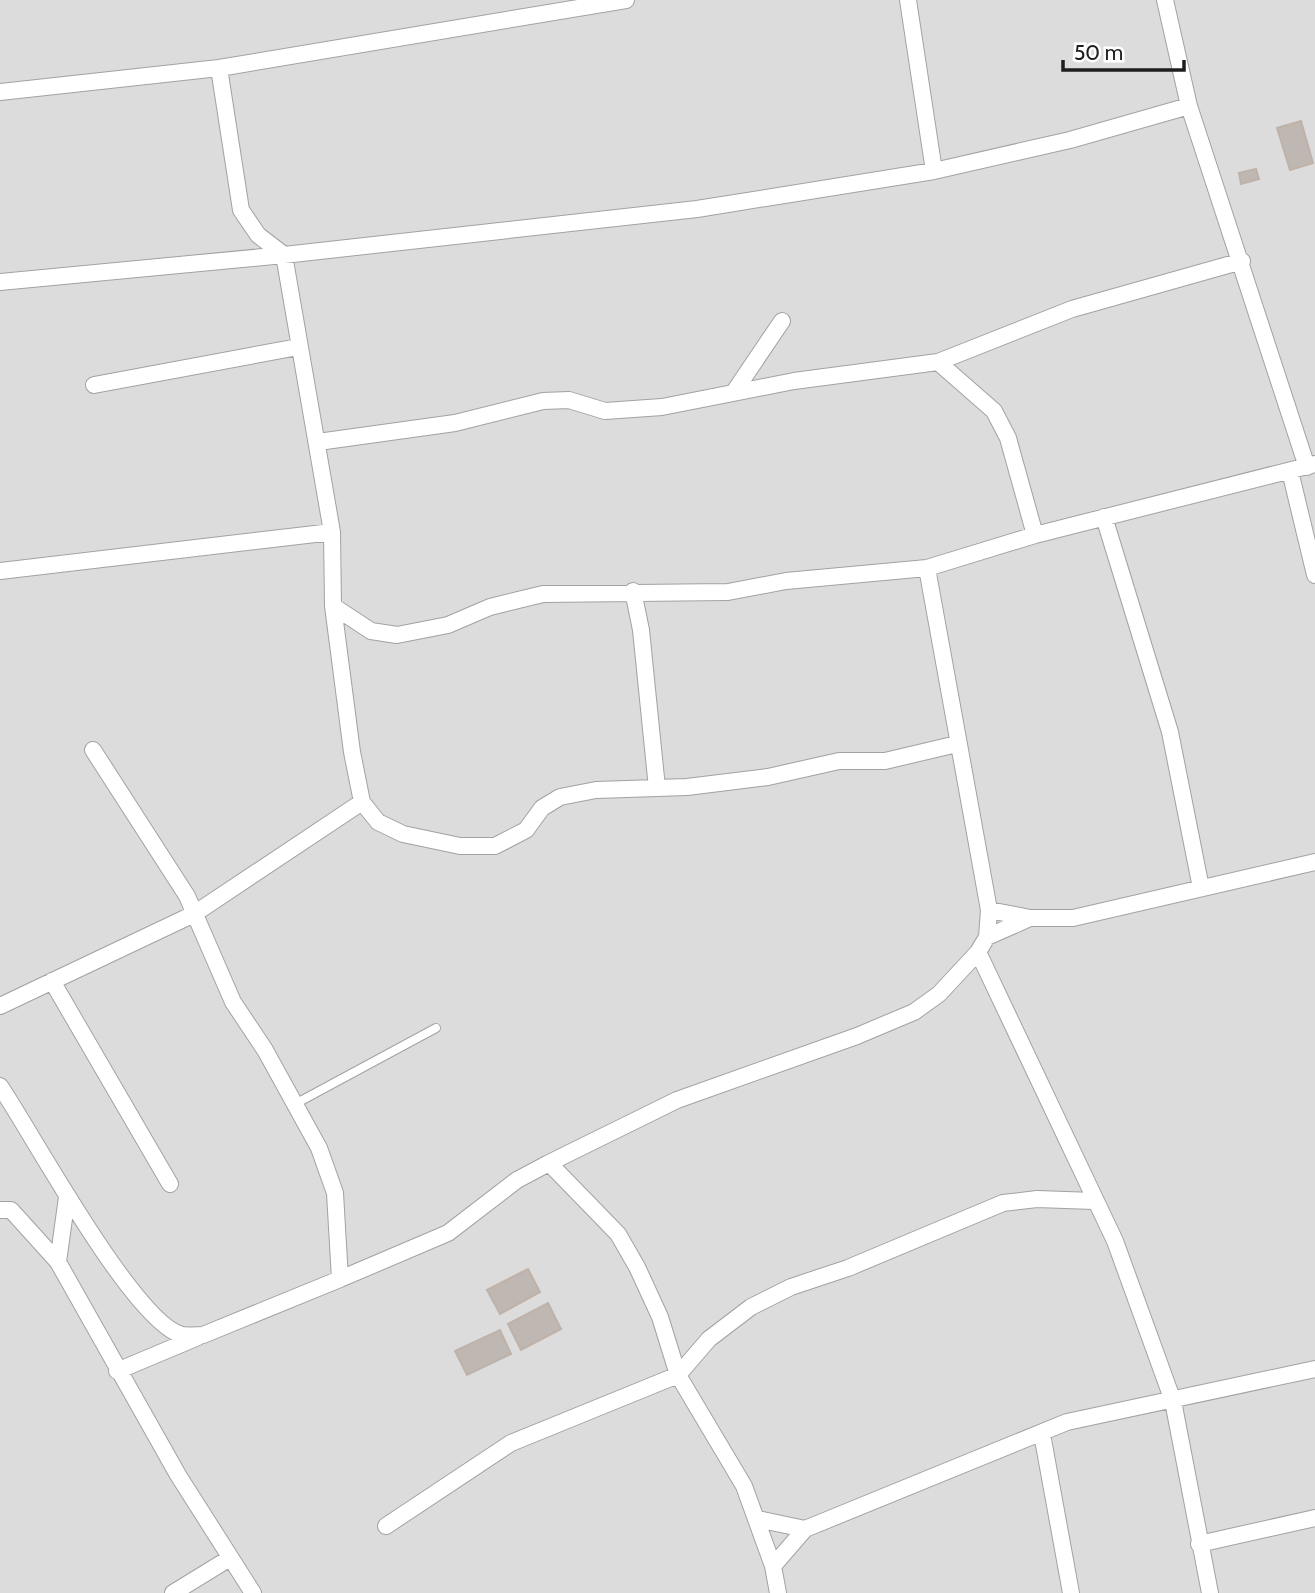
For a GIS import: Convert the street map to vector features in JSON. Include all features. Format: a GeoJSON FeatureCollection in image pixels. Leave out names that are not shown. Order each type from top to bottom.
{"type":"FeatureCollection","features":[{"type":"Feature","properties":{"kind":"street"},"geometry":{"type":"LineString","coordinates":[[0,92],[219,68],[626,0]]}},
{"type":"Feature","properties":{"kind":"street"},"geometry":{"type":"LineString","coordinates":[[908,0],[934,171]]}},
{"type":"Feature","properties":{"kind":"street"},"geometry":{"type":"LineString","coordinates":[[333,606],[371,631],[397,635],[448,625],[490,607],[542,594],[728,592],[786,581],[927,568],[1035,535],[1311,465],[1189,106],[1165,0]]}},
{"type":"Feature","properties":{"kind":"street"},"geometry":{"type":"LineString","coordinates":[[219,68],[240,210],[258,235],[284,255],[332,532],[333,606],[352,752],[362,802],[378,822],[403,834],[460,846],[495,846],[526,830],[542,808],[559,797],[596,790],[687,788],[768,777],[839,761],[885,761],[957,744]]}},
{"type":"Feature","properties":{"kind":"street"},"geometry":{"type":"LineString","coordinates":[[0,282],[284,255],[697,209],[934,171],[1070,140],[1189,106]]}},
{"type":"Feature","properties":{"kind":"street"},"geometry":{"type":"LineString","coordinates":[[318,442],[455,423],[542,401],[569,400],[605,411],[662,407],[734,392],[937,362],[1072,309],[1242,261]]}},
{"type":"Feature","properties":{"kind":"street"},"geometry":{"type":"LineString","coordinates":[[734,392],[782,320]]}},
{"type":"Feature","properties":{"kind":"street"},"geometry":{"type":"LineString","coordinates":[[94,385],[298,347]]}},
{"type":"Feature","properties":{"kind":"street"},"geometry":{"type":"LineString","coordinates":[[937,362],[994,411],[1008,438],[1035,535]]}},
{"type":"Feature","properties":{"kind":"street"},"geometry":{"type":"LineString","coordinates":[[1290,471],[1315,575]]}},
{"type":"Feature","properties":{"kind":"street"},"geometry":{"type":"LineString","coordinates":[[1104,517],[1170,732],[1200,888]]}},
{"type":"Feature","properties":{"kind":"street"},"geometry":{"type":"LineString","coordinates":[[0,570],[332,532]]}},
{"type":"Feature","properties":{"kind":"street"},"geometry":{"type":"LineString","coordinates":[[117,1371],[448,1233],[517,1180],[677,1100],[857,1036],[915,1012],[939,994],[978,952],[987,937],[989,910],[927,568]]}},
{"type":"Feature","properties":{"kind":"street"},"geometry":{"type":"LineString","coordinates":[[633,591],[642,630],[657,788]]}},
{"type":"Feature","properties":{"kind":"street"},"geometry":{"type":"LineString","coordinates":[[93,750],[187,896],[233,1002],[319,1148],[335,1193],[340,1279]]}},
{"type":"Feature","properties":{"kind":"street"},"geometry":{"type":"LineString","coordinates":[[0,1006],[194,914],[362,802]]}},
{"type":"Feature","properties":{"kind":"street"},"geometry":{"type":"LineString","coordinates":[[989,910],[1030,918],[1073,918],[1315,862]]}},
{"type":"Feature","properties":{"kind":"street"},"geometry":{"type":"LineString","coordinates":[[987,937],[1030,918]]}},
{"type":"Feature","properties":{"kind":"street"},"geometry":{"type":"LineString","coordinates":[[978,952],[1115,1241],[1173,1401],[1210,1593]]}},
{"type":"Feature","properties":{"kind":"street"},"geometry":{"type":"LineString","coordinates":[[52,981],[170,1184]]}},
{"type":"Feature","properties":{"kind":"street"},"geometry":{"type":"LineString","coordinates":[[0,1086],[67,1197],[124,1280],[158,1319],[181,1335],[203,1335]]}},
{"type":"Feature","properties":{"kind":"street"},"geometry":{"type":"LineString","coordinates":[[550,1163],[618,1234],[660,1317],[678,1375],[744,1486],[772,1566],[778,1593]]}},
{"type":"Feature","properties":{"kind":"street"},"geometry":{"type":"LineString","coordinates":[[58,1262],[67,1197]]}},
{"type":"Feature","properties":{"kind":"street"},"geometry":{"type":"LineString","coordinates":[[386,1526],[512,1443],[678,1375],[709,1339],[751,1307],[791,1287],[848,1268],[1003,1203],[1037,1199],[1094,1201]]}},
{"type":"Feature","properties":{"kind":"street"},"geometry":{"type":"LineString","coordinates":[[0,1210],[11,1210],[58,1262],[117,1371],[253,1593]]}},
{"type":"Feature","properties":{"kind":"street"},"geometry":{"type":"LineString","coordinates":[[772,1566],[805,1529],[1067,1422],[1315,1368]]}},
{"type":"Feature","properties":{"kind":"street"},"geometry":{"type":"LineString","coordinates":[[1042,1434],[1071,1593]]}},
{"type":"Feature","properties":{"kind":"street"},"geometry":{"type":"LineString","coordinates":[[1199,1544],[1315,1518]]}},
{"type":"Feature","properties":{"kind":"street"},"geometry":{"type":"LineString","coordinates":[[757,1519],[805,1529]]}},
{"type":"Feature","properties":{"kind":"street"},"geometry":{"type":"LineString","coordinates":[[173,1593],[230,1558]]}},
{"type":"Feature","properties":{"kind":"lane"},"geometry":{"type":"LineString","coordinates":[[295,1104],[436,1028]]}},
{"type":"Feature","properties":{"kind":"shaded area"},"geometry":{"type":"Polygon","coordinates":[[[0,0],[1315,0],[1315,1593],[0,1593],[0,0]]]}},
{"type":"Feature","properties":{"kind":"building"},"geometry":{"type":"Polygon","coordinates":[[[1301,121],[1313,163],[1290,170],[1277,128],[1301,121]]]}},
{"type":"Feature","properties":{"kind":"building"},"geometry":{"type":"Polygon","coordinates":[[[1256,169],[1259,179],[1241,184],[1239,173],[1256,169]]]}},
{"type":"Feature","properties":{"kind":"building"},"geometry":{"type":"Polygon","coordinates":[[[528,1269],[540,1292],[500,1314],[487,1290],[528,1269]]]}},
{"type":"Feature","properties":{"kind":"building"},"geometry":{"type":"Polygon","coordinates":[[[548,1303],[561,1329],[521,1350],[508,1324],[548,1303]]]}},
{"type":"Feature","properties":{"kind":"building"},"geometry":{"type":"Polygon","coordinates":[[[500,1330],[511,1354],[467,1375],[455,1351],[500,1330]]]}}]}
